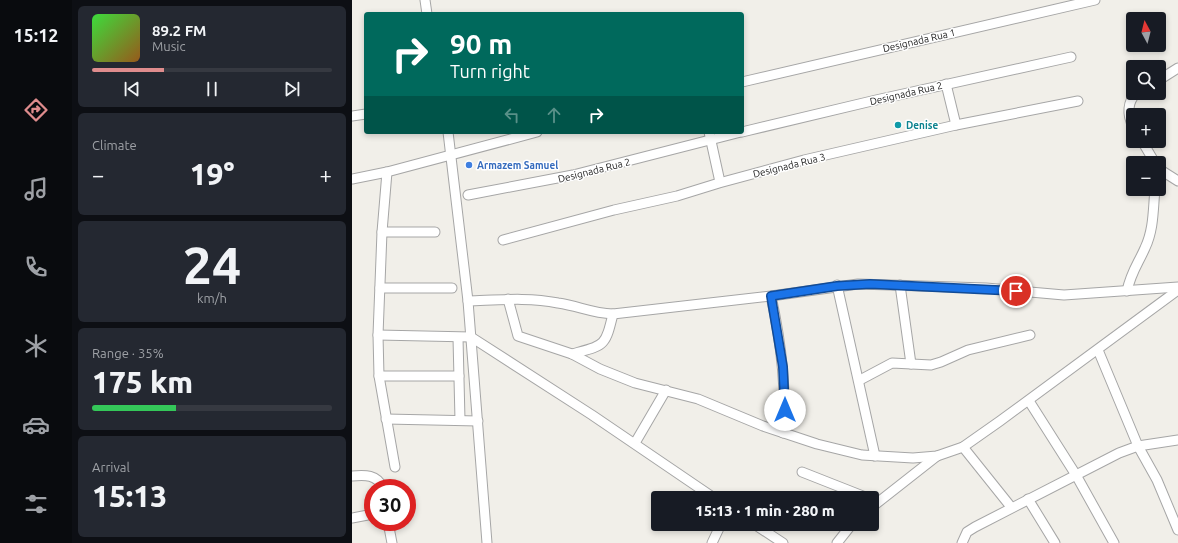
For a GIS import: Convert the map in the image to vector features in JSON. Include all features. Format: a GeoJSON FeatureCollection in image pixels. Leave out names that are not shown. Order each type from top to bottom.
{"type":"FeatureCollection","features":[{"type":"Feature","properties":{"kind":"street"},"geometry":{"type":"LineString","coordinates":[[425,0],[427,12]]}},
{"type":"Feature","properties":{"kind":"street","name":"Designada Rua 1"},"geometry":{"type":"LineString","coordinates":[[744,82],[1095,0]]}},
{"type":"Feature","properties":{"kind":"street","name":"Designada Rua 2"},"geometry":{"type":"LineString","coordinates":[[744,132],[946,84],[1071,57]]}},
{"type":"Feature","properties":{"kind":"street"},"geometry":{"type":"LineString","coordinates":[[1166,76],[1178,68]]}},
{"type":"Feature","properties":{"kind":"street"},"geometry":{"type":"LineString","coordinates":[[946,84],[956,125]]}},
{"type":"Feature","properties":{"kind":"street","name":"Designada Rua 3"},"geometry":{"type":"LineString","coordinates":[[504,240],[614,210],[677,196],[720,182],[956,125],[1078,102]]}},
{"type":"Feature","properties":{"kind":"street"},"geometry":{"type":"LineString","coordinates":[[352,116],[364,114]]}},
{"type":"Feature","properties":{"kind":"street"},"geometry":{"type":"LineString","coordinates":[[448,134],[468,301],[487,543]]}},
{"type":"Feature","properties":{"kind":"street"},"geometry":{"type":"LineString","coordinates":[[352,179],[387,172],[451,153],[529,134]]}},
{"type":"Feature","properties":{"kind":"street","name":"Designada Rua 2"},"geometry":{"type":"LineString","coordinates":[[468,195],[574,175],[709,136],[726,134]]}},
{"type":"Feature","properties":{"kind":"street"},"geometry":{"type":"LineString","coordinates":[[709,136],[720,182]]}},
{"type":"Feature","properties":{"kind":"street"},"geometry":{"type":"LineString","coordinates":[[387,172],[382,232],[378,335],[379,376],[395,467]]}},
{"type":"Feature","properties":{"kind":"street"},"geometry":{"type":"LineString","coordinates":[[1166,173],[1178,181]]}},
{"type":"Feature","properties":{"kind":"street"},"geometry":{"type":"LineString","coordinates":[[1127,291],[1132,272],[1146,247],[1152,226],[1155,196]]}},
{"type":"Feature","properties":{"kind":"street"},"geometry":{"type":"LineString","coordinates":[[382,232],[435,232]]}},
{"type":"Feature","properties":{"kind":"street"},"geometry":{"type":"LineString","coordinates":[[468,301],[508,299],[558,302],[596,313],[613,314],[771,296],[837,286],[870,284],[986,288],[1055,295],[1178,287]]}},
{"type":"Feature","properties":{"kind":"street"},"geometry":{"type":"LineString","coordinates":[[900,285],[911,364]]}},
{"type":"Feature","properties":{"kind":"street"},"geometry":{"type":"LineString","coordinates":[[837,286],[860,380],[875,456]]}},
{"type":"Feature","properties":{"kind":"street"},"geometry":{"type":"LineString","coordinates":[[380,288],[452,288]]}},
{"type":"Feature","properties":{"kind":"street"},"geometry":{"type":"LineString","coordinates":[[508,299],[518,336],[572,354],[600,369],[635,383],[666,390],[706,402],[782,433],[862,455],[913,458],[937,456],[962,447],[1029,401],[1178,290]]}},
{"type":"Feature","properties":{"kind":"street"},"geometry":{"type":"LineString","coordinates":[[771,296],[777,324],[784,380],[785,410],[782,433]]}},
{"type":"Feature","properties":{"kind":"street"},"geometry":{"type":"LineString","coordinates":[[572,354],[602,344],[608,337],[613,314]]}},
{"type":"Feature","properties":{"kind":"street"},"geometry":{"type":"LineString","coordinates":[[378,335],[458,338],[471,337],[635,443],[704,491]]}},
{"type":"Feature","properties":{"kind":"street"},"geometry":{"type":"LineString","coordinates":[[860,380],[886,365],[931,365],[968,350],[1030,336]]}},
{"type":"Feature","properties":{"kind":"street"},"geometry":{"type":"LineString","coordinates":[[458,338],[460,420]]}},
{"type":"Feature","properties":{"kind":"street"},"geometry":{"type":"LineString","coordinates":[[1098,350],[1138,446],[1157,480],[1178,530]]}},
{"type":"Feature","properties":{"kind":"street"},"geometry":{"type":"LineString","coordinates":[[379,376],[459,376]]}},
{"type":"Feature","properties":{"kind":"street"},"geometry":{"type":"LineString","coordinates":[[635,443],[666,390]]}},
{"type":"Feature","properties":{"kind":"street"},"geometry":{"type":"LineString","coordinates":[[1029,401],[1076,475],[1114,543]]}},
{"type":"Feature","properties":{"kind":"street"},"geometry":{"type":"LineString","coordinates":[[386,419],[478,421]]}},
{"type":"Feature","properties":{"kind":"street"},"geometry":{"type":"LineString","coordinates":[[962,543],[967,532],[1011,507],[1108,458],[1138,446],[1178,440]]}},
{"type":"Feature","properties":{"kind":"street"},"geometry":{"type":"LineString","coordinates":[[962,447],[1011,507]]}},
{"type":"Feature","properties":{"kind":"street"},"geometry":{"type":"LineString","coordinates":[[879,500],[937,456]]}},
{"type":"Feature","properties":{"kind":"street"},"geometry":{"type":"LineString","coordinates":[[802,472],[850,491]]}},
{"type":"Feature","properties":{"kind":"street"},"geometry":{"type":"LineString","coordinates":[[352,476],[368,475],[375,479]]}},
{"type":"Feature","properties":{"kind":"street"},"geometry":{"type":"LineString","coordinates":[[1028,499],[1055,543]]}},
{"type":"Feature","properties":{"kind":"street"},"geometry":{"type":"LineString","coordinates":[[352,518],[364,516]]}},
{"type":"Feature","properties":{"kind":"street"},"geometry":{"type":"LineString","coordinates":[[390,531],[392,543]]}},
{"type":"Feature","properties":{"kind":"street"},"geometry":{"type":"LineString","coordinates":[[712,543],[718,531]]}},
{"type":"Feature","properties":{"kind":"street"},"geometry":{"type":"LineString","coordinates":[[765,531],[783,543]]}},
{"type":"Feature","properties":{"kind":"street"},"geometry":{"type":"LineString","coordinates":[[837,543],[846,531]]}},
{"type":"Feature","properties":{"kind":"place","name":"Denise"},"geometry":{"type":"Point","coordinates":[898,125]}},
{"type":"Feature","properties":{"kind":"place","name":"Armazem Samuel"},"geometry":{"type":"Point","coordinates":[469,165]}},
{"type":"Feature","properties":{"kind":"route"},"geometry":{"type":"LineString","coordinates":[[785,410],[783,367],[777,324],[771,296],[858,284],[986,288],[1016,291]]}}]}
